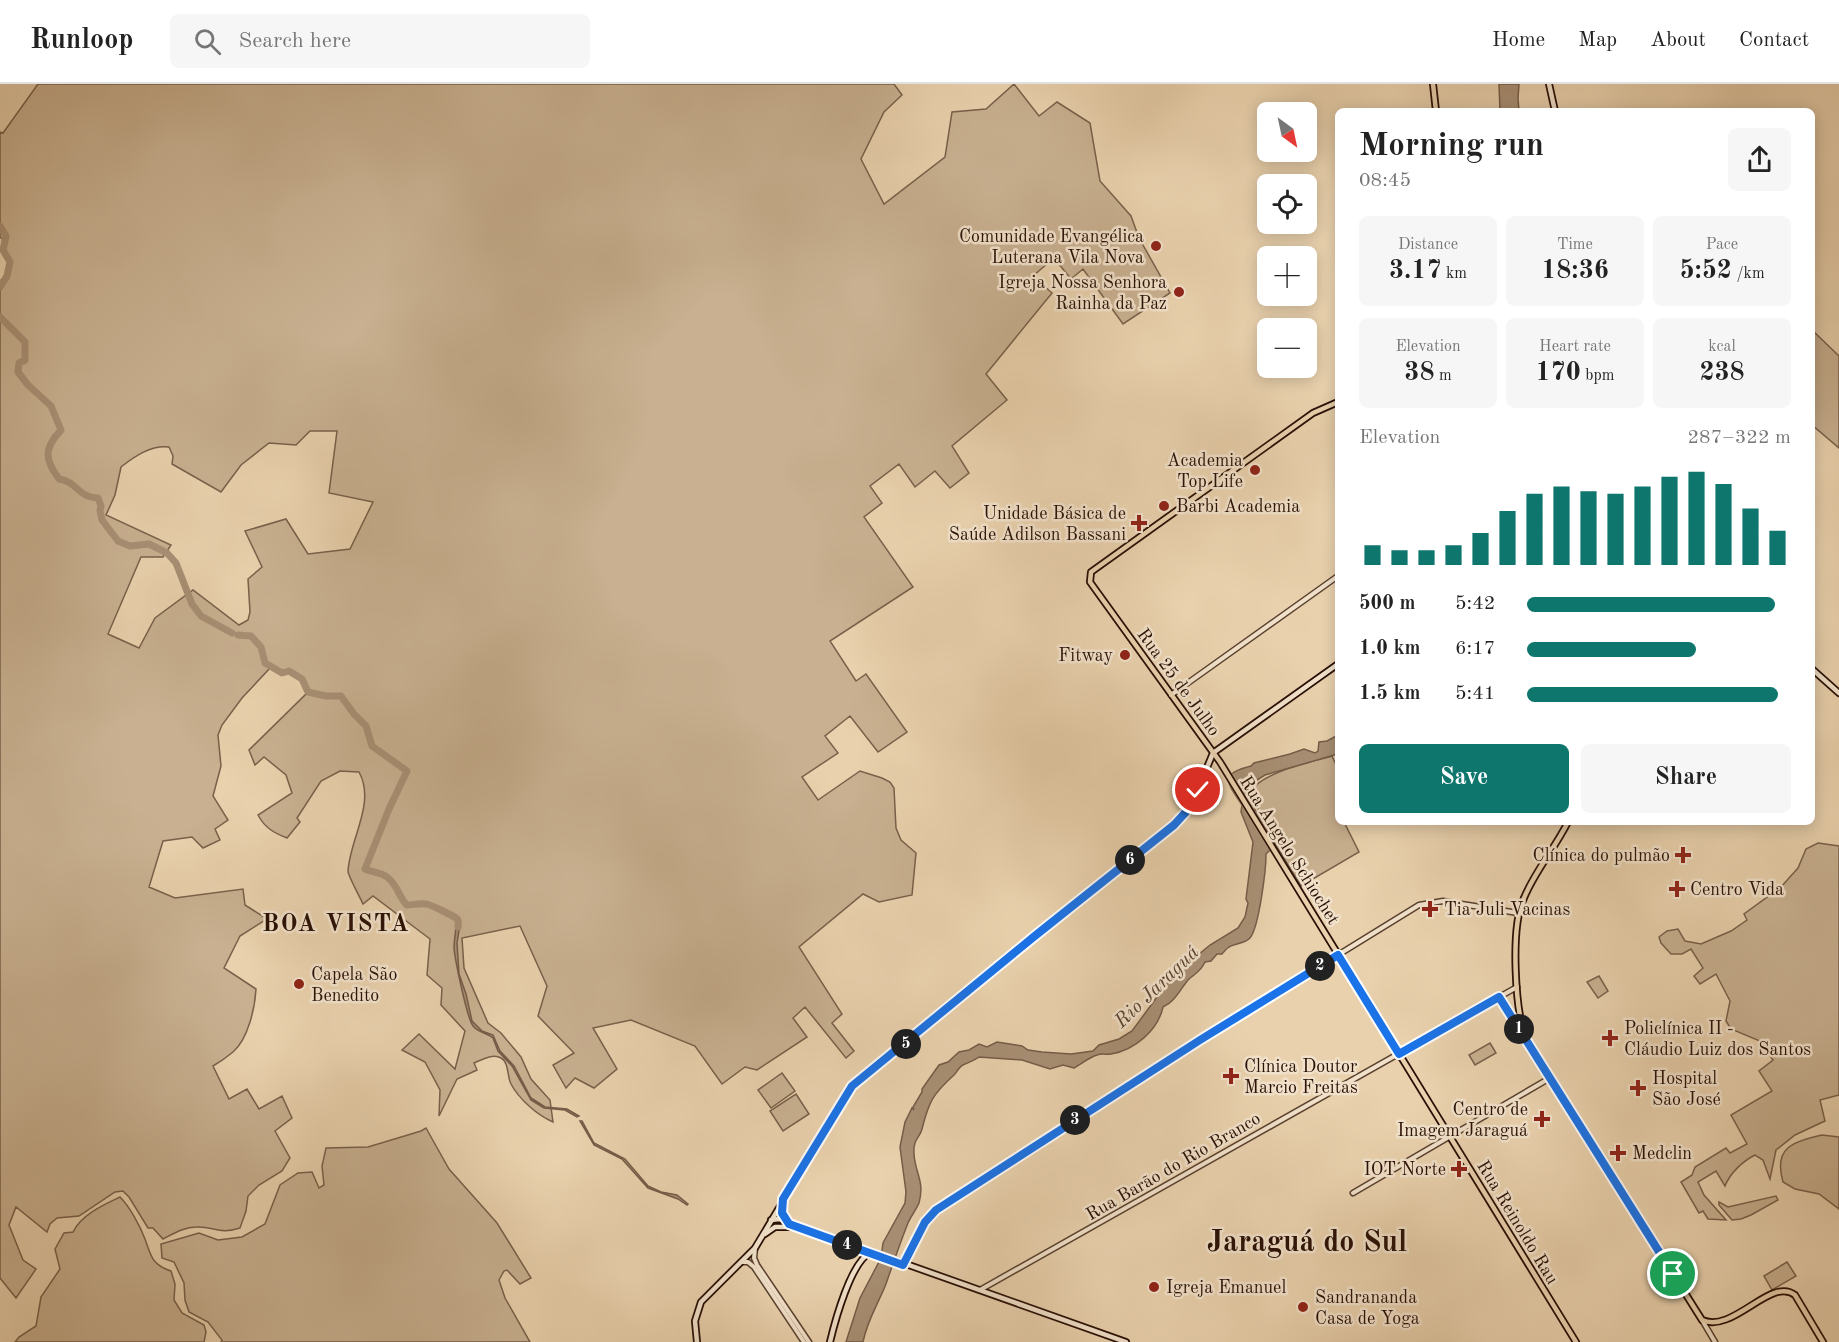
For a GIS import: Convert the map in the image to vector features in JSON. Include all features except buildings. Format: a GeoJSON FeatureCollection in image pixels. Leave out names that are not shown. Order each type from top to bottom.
{"type":"FeatureCollection","features":[{"type":"Feature","properties":{"kind":"main road"},"geometry":{"type":"LineString","coordinates":[[1433,84],[1436,108]]}},
{"type":"Feature","properties":{"kind":"main road"},"geometry":{"type":"LineString","coordinates":[[1550,84],[1554,108]]}},
{"type":"Feature","properties":{"kind":"main road","name":"Rua 25 de Julho"},"geometry":{"type":"LineString","coordinates":[[697,1342],[695,1321],[701,1302],[755,1248],[852,1086],[1174,825],[1194,799],[1214,753],[1091,584],[1089,577],[1091,572],[1168,514],[1309,416],[1335,403]]}},
{"type":"Feature","properties":{"kind":"main road"},"geometry":{"type":"LineString","coordinates":[[1214,753],[1335,666]]}},
{"type":"Feature","properties":{"kind":"main road"},"geometry":{"type":"LineString","coordinates":[[1815,672],[1839,693]]}},
{"type":"Feature","properties":{"kind":"main road","name":"Rua Angelo Schiochet"},"geometry":{"type":"LineString","coordinates":[[1214,753],[1399,1054]]}},
{"type":"Feature","properties":{"kind":"main road"},"geometry":{"type":"LineString","coordinates":[[1566,825],[1533,879],[1518,914],[1515,941],[1520,1016],[1526,1040],[1702,1320],[1713,1324],[1725,1320],[1778,1291],[1787,1290],[1795,1296],[1823,1342]]}},
{"type":"Feature","properties":{"kind":"main road","name":"Rua Reinoldo Rau"},"geometry":{"type":"LineString","coordinates":[[1399,1054],[1576,1342]]}},
{"type":"Feature","properties":{"kind":"main road"},"geometry":{"type":"LineString","coordinates":[[783,1199],[782,1213],[789,1224]]}},
{"type":"Feature","properties":{"kind":"main road"},"geometry":{"type":"LineString","coordinates":[[771,1220],[776,1219],[1126,1342]]}},
{"type":"Feature","properties":{"kind":"main road"},"geometry":{"type":"LineString","coordinates":[[760,1239],[776,1227],[799,1228]]}},
{"type":"Feature","properties":{"kind":"main road"},"geometry":{"type":"LineString","coordinates":[[830,1342],[845,1293],[859,1262],[858,1254],[851,1246]]}},
{"type":"Feature","properties":{"kind":"main road"},"geometry":{"type":"LineString","coordinates":[[859,1262],[872,1254]]}},
{"type":"Feature","properties":{"kind":"street"},"geometry":{"type":"LineString","coordinates":[[1171,695],[1335,578]]}},
{"type":"Feature","properties":{"kind":"street"},"geometry":{"type":"LineString","coordinates":[[901,1264],[925,1222],[936,1210],[1200,1040],[1425,903],[1443,901],[1518,914]]}},
{"type":"Feature","properties":{"kind":"street","name":"Rua Barão do Rio Branco"},"geometry":{"type":"LineString","coordinates":[[978,1291],[1518,986]]}},
{"type":"Feature","properties":{"kind":"street"},"geometry":{"type":"LineString","coordinates":[[1499,997],[1526,1040]]}},
{"type":"Feature","properties":{"kind":"street"},"geometry":{"type":"LineString","coordinates":[[1353,1194],[1550,1078]]}},
{"type":"Feature","properties":{"kind":"street"},"geometry":{"type":"LineString","coordinates":[[755,1248],[754,1258],[757,1265],[809,1342]]}},
{"type":"Feature","properties":{"kind":"street"},"geometry":{"type":"LineString","coordinates":[[741,1263],[748,1262],[754,1267],[804,1342]]}},
{"type":"Feature","properties":{"kind":"street"},"geometry":{"type":"LineString","coordinates":[[994,1296],[992,1288],[998,1281]]}},
{"type":"Feature","properties":{"kind":"street"},"geometry":{"type":"LineString","coordinates":[[1702,1320],[1715,1342]]}},
{"type":"Feature","properties":{"kind":"shaded area"},"geometry":{"type":"Polygon","coordinates":[[[38,84],[894,84],[902,95],[884,112],[861,159],[884,204],[945,157],[952,112],[986,109],[1014,84],[1039,116],[1057,102],[1090,123],[1100,181],[1131,216],[1139,238],[1170,293],[1123,324],[1083,269],[1071,279],[1054,258],[1033,276],[1052,293],[986,374],[1007,400],[952,446],[969,473],[950,488],[935,471],[915,487],[899,464],[870,486],[882,503],[864,517],[913,587],[830,641],[856,681],[866,674],[907,732],[878,752],[850,716],[825,736],[838,753],[802,777],[818,800],[860,771],[890,782],[894,788],[896,828],[901,840],[916,853],[912,895],[879,902],[863,894],[799,947],[842,1014],[832,1023],[854,1051],[846,1058],[805,1007],[793,1018],[807,1037],[757,1070],[745,1067],[722,1084],[695,1046],[631,1020],[593,1028],[617,1069],[594,1088],[575,1078],[566,1088],[553,1065],[574,1053],[538,1016],[547,986],[520,926],[462,938],[464,968],[488,1023],[501,1033],[521,1057],[531,1079],[550,1100],[553,1122],[524,1101],[511,1084],[504,1060],[494,1056],[474,1063],[477,1070],[457,1079],[439,1116],[440,1090],[425,1062],[402,1050],[419,1034],[455,1069],[465,1031],[441,1005],[442,988],[427,975],[430,939],[373,896],[363,904],[350,877],[348,871],[350,859],[364,808],[365,796],[359,772],[340,771],[321,781],[297,818],[300,822],[287,838],[270,830],[258,815],[292,793],[286,775],[264,757],[255,765],[249,750],[308,692],[301,679],[289,671],[282,673],[271,667],[242,698],[222,725],[218,735],[221,766],[213,796],[228,820],[215,829],[220,840],[203,848],[192,837],[163,841],[149,887],[175,898],[243,889],[245,905],[267,919],[240,936],[224,968],[256,989],[250,1023],[243,1039],[233,1052],[213,1066],[229,1099],[247,1089],[259,1109],[282,1096],[292,1118],[275,1131],[290,1158],[282,1171],[259,1185],[248,1196],[240,1228],[233,1230],[192,1227],[163,1239],[153,1228],[148,1228],[123,1191],[115,1192],[79,1216],[57,1218],[50,1224],[47,1232],[16,1207],[9,1225],[23,1260],[36,1269],[16,1298],[0,1278],[0,280],[3,283],[10,262],[3,250],[5,241],[0,237],[0,132],[3,133],[38,84]],[[310,431],[296,445],[269,443],[241,465],[221,492],[172,464],[173,456],[169,447],[156,448],[138,455],[121,467],[115,495],[106,515],[171,545],[163,557],[141,557],[108,634],[139,648],[155,618],[193,590],[239,625],[248,620],[250,612],[248,579],[262,567],[245,531],[286,519],[308,554],[350,549],[373,502],[329,493],[337,431],[310,431]]]}},
{"type":"Feature","properties":{"kind":"shaded area"},"geometry":{"type":"Polygon","coordinates":[[[1499,84],[1519,84],[1519,108],[1500,108],[1499,84]]]}},
{"type":"Feature","properties":{"kind":"shaded area"},"geometry":{"type":"Polygon","coordinates":[[[1815,333],[1839,356],[1839,448],[1815,428],[1815,333]]]}},
{"type":"Feature","properties":{"kind":"shaded area"},"geometry":{"type":"Polygon","coordinates":[[[1335,737],[1335,755],[1265,775],[1249,785],[1252,786],[1250,797],[1267,832],[1270,850],[1266,854],[1261,898],[1253,932],[1248,940],[1229,947],[1222,954],[1217,954],[1211,961],[1205,962],[1175,998],[1163,1007],[1156,1023],[1144,1038],[1120,1052],[1097,1055],[1074,1068],[1063,1065],[1050,1069],[1022,1060],[979,1057],[962,1066],[936,1093],[915,1145],[914,1154],[921,1189],[919,1203],[908,1223],[863,1342],[846,1342],[860,1298],[881,1258],[883,1243],[905,1203],[906,1192],[900,1147],[905,1122],[912,1108],[914,1110],[913,1107],[922,1089],[939,1065],[948,1062],[959,1052],[969,1050],[979,1044],[987,1047],[997,1042],[1022,1046],[1028,1050],[1071,1054],[1093,1051],[1099,1045],[1119,1039],[1132,1031],[1168,982],[1210,945],[1238,928],[1245,917],[1253,842],[1241,812],[1242,805],[1229,784],[1230,776],[1254,763],[1304,749],[1315,753],[1318,751],[1319,742],[1335,737]]]}},
{"type":"Feature","properties":{"kind":"shaded area"},"geometry":{"type":"Polygon","coordinates":[[[1332,756],[1335,762],[1335,825],[1346,825],[1359,852],[1301,886],[1266,829],[1268,824],[1254,803],[1250,791],[1266,778],[1332,756]]]}},
{"type":"Feature","properties":{"kind":"shaded area"},"geometry":{"type":"Polygon","coordinates":[[[1818,843],[1839,846],[1839,1095],[1820,1100],[1825,1121],[1795,1135],[1776,1150],[1770,1179],[1763,1160],[1755,1155],[1737,1168],[1725,1186],[1716,1171],[1698,1182],[1704,1195],[1726,1220],[1708,1219],[1703,1211],[1699,1213],[1681,1182],[1692,1175],[1695,1167],[1726,1148],[1730,1153],[1747,1144],[1731,1115],[1772,1091],[1759,1071],[1773,1060],[1760,1041],[1731,1029],[1726,1021],[1730,1001],[1716,974],[1700,984],[1694,976],[1703,968],[1691,949],[1682,954],[1671,954],[1661,943],[1659,937],[1667,931],[1678,929],[1685,941],[1701,944],[1731,931],[1747,920],[1744,914],[1781,887],[1798,868],[1806,849],[1818,843]]]}},
{"type":"Feature","properties":{"kind":"shaded area"},"geometry":{"type":"Polygon","coordinates":[[[456,919],[460,924],[457,943],[459,974],[472,1021],[482,1031],[493,1035],[500,1051],[514,1066],[531,1098],[545,1107],[567,1109],[579,1116],[565,1110],[544,1108],[531,1100],[512,1066],[498,1051],[493,1038],[473,1026],[465,1001],[459,976],[454,948],[456,919]]]}},
{"type":"Feature","properties":{"kind":"shaded area"},"geometry":{"type":"Polygon","coordinates":[[[1599,976],[1608,991],[1598,998],[1587,982],[1599,976]]]}},
{"type":"Feature","properties":{"kind":"shaded area"},"geometry":{"type":"Polygon","coordinates":[[[1490,1043],[1496,1053],[1475,1065],[1469,1055],[1490,1043]]]}},
{"type":"Feature","properties":{"kind":"shaded area"},"geometry":{"type":"Polygon","coordinates":[[[782,1073],[795,1091],[771,1108],[758,1090],[782,1073]]]}},
{"type":"Feature","properties":{"kind":"shaded area"},"geometry":{"type":"Polygon","coordinates":[[[796,1094],[809,1114],[783,1131],[770,1111],[796,1094]]]}},
{"type":"Feature","properties":{"kind":"shaded area"},"geometry":{"type":"Polygon","coordinates":[[[580,1121],[594,1143],[625,1159],[648,1186],[661,1192],[677,1195],[688,1204],[648,1188],[622,1159],[594,1145],[580,1121]]]}},
{"type":"Feature","properties":{"kind":"shaded area"},"geometry":{"type":"Polygon","coordinates":[[[426,1128],[449,1169],[497,1223],[531,1278],[520,1284],[507,1270],[499,1280],[505,1298],[530,1342],[221,1342],[222,1340],[208,1322],[189,1312],[185,1300],[184,1283],[174,1262],[162,1258],[161,1244],[199,1233],[218,1240],[242,1237],[265,1224],[280,1185],[298,1173],[312,1172],[319,1188],[324,1185],[322,1166],[326,1148],[368,1147],[426,1128]]]}},
{"type":"Feature","properties":{"kind":"shaded area"},"geometry":{"type":"Polygon","coordinates":[[[1822,1135],[1839,1137],[1839,1209],[1819,1194],[1795,1189],[1783,1182],[1781,1161],[1783,1154],[1788,1148],[1802,1140],[1822,1135]]]}},
{"type":"Feature","properties":{"kind":"shaded area"},"geometry":{"type":"Polygon","coordinates":[[[1776,1196],[1778,1200],[1741,1219],[1732,1220],[1719,1205],[1719,1202],[1728,1207],[1776,1196]]]}},
{"type":"Feature","properties":{"kind":"shaded area"},"geometry":{"type":"Polygon","coordinates":[[[120,1197],[138,1223],[153,1259],[160,1266],[171,1271],[175,1284],[174,1300],[182,1313],[204,1325],[206,1332],[204,1342],[15,1342],[36,1326],[41,1297],[60,1269],[55,1249],[64,1233],[73,1232],[81,1220],[120,1197]]]}},
{"type":"Feature","properties":{"kind":"shaded area"},"geometry":{"type":"Polygon","coordinates":[[[1787,1262],[1796,1276],[1772,1290],[1764,1276],[1787,1262]]]}},
{"type":"Feature","properties":{"kind":"pier"},"geometry":{"type":"Polygon","coordinates":[[[1230,770],[1274,842],[1271,853],[1225,778],[1230,770]]]}},
{"type":"Feature","properties":{"kind":"waterway"},"geometry":{"type":"LineString","coordinates":[[0,226],[6,236],[3,250],[10,262],[7,276],[0,287]]}},
{"type":"Feature","properties":{"kind":"waterway"},"geometry":{"type":"LineString","coordinates":[[0,317],[25,342],[25,360],[19,363],[18,372],[28,385],[51,406],[61,430],[51,442],[48,454],[59,479],[70,483],[86,495],[98,498],[102,520],[118,541],[130,546],[149,544],[167,553],[176,563],[192,604],[201,616],[232,633]]}},
{"type":"Feature","properties":{"kind":"waterway"},"geometry":{"type":"LineString","coordinates":[[238,635],[251,636],[261,647],[265,663],[282,673],[289,671],[302,679],[308,692],[326,696],[341,696],[366,726],[372,746],[407,771],[365,869],[387,877],[407,905],[432,906],[456,918],[458,927]]}},
{"type":"Feature","properties":{"kind":"place","name":"Comunidade Evangélica Luterana Vila Nova"},"geometry":{"type":"Point","coordinates":[1156,246]}},
{"type":"Feature","properties":{"kind":"place","name":"Igreja Nossa Senhora Rainha da Paz"},"geometry":{"type":"Point","coordinates":[1179,292]}},
{"type":"Feature","properties":{"kind":"place","name":"Academia Top Life"},"geometry":{"type":"Point","coordinates":[1255,470]}},
{"type":"Feature","properties":{"kind":"place","name":"Barbi Academia"},"geometry":{"type":"Point","coordinates":[1164,506]}},
{"type":"Feature","properties":{"kind":"place","name":"Unidade Básica de Saúde Adilson Bassani"},"geometry":{"type":"Point","coordinates":[1139,523]}},
{"type":"Feature","properties":{"kind":"place","name":"Fitway"},"geometry":{"type":"Point","coordinates":[1125,655]}},
{"type":"Feature","properties":{"kind":"place","name":"Clínica do pulmão"},"geometry":{"type":"Point","coordinates":[1683,855]}},
{"type":"Feature","properties":{"kind":"place","name":"Centro Vida"},"geometry":{"type":"Point","coordinates":[1677,889]}},
{"type":"Feature","properties":{"kind":"place","name":"Tia Juli Vacinas"},"geometry":{"type":"Point","coordinates":[1430,909]}},
{"type":"Feature","properties":{"kind":"place","name":"Capela São Benedito"},"geometry":{"type":"Point","coordinates":[299,984]}},
{"type":"Feature","properties":{"kind":"place","name":"Policlínica II - Cláudio Luiz dos Santos"},"geometry":{"type":"Point","coordinates":[1610,1038]}},
{"type":"Feature","properties":{"kind":"place","name":"Clínica Doutor Marcio Freitas"},"geometry":{"type":"Point","coordinates":[1231,1076]}},
{"type":"Feature","properties":{"kind":"place","name":"Hospital São José"},"geometry":{"type":"Point","coordinates":[1638,1088]}},
{"type":"Feature","properties":{"kind":"place","name":"Centro de Imagem Jaraguá"},"geometry":{"type":"Point","coordinates":[1542,1119]}},
{"type":"Feature","properties":{"kind":"place","name":"Medclin"},"geometry":{"type":"Point","coordinates":[1618,1153]}},
{"type":"Feature","properties":{"kind":"place","name":"IOT Norte"},"geometry":{"type":"Point","coordinates":[1459,1169]}},
{"type":"Feature","properties":{"kind":"place","name":"Igreja Emanuel"},"geometry":{"type":"Point","coordinates":[1154,1287]}},
{"type":"Feature","properties":{"kind":"place","name":"Sandrananda Casa de Yoga"},"geometry":{"type":"Point","coordinates":[1303,1307]}},
{"type":"Feature","properties":{"kind":"district","name":"BOA VISTA"},"geometry":{"type":"Point","coordinates":[336,923]}},
{"type":"Feature","properties":{"kind":"district","name":"Jaraguá do Sul"},"geometry":{"type":"Point","coordinates":[1307,1241]}},
{"type":"Feature","properties":{"kind":"route"},"geometry":{"type":"LineString","coordinates":[[1198,790],[1185,813],[1174,825],[852,1086],[783,1199],[782,1213],[789,1224],[903,1265],[925,1222],[936,1210],[1200,1040],[1338,955],[1399,1054],[1499,997],[1673,1274]]}},
{"type":"Feature","properties":{"kind":"water label","name":"Rio Jaraguá"},"geometry":{"type":"Point","coordinates":[1156,986]}}]}
